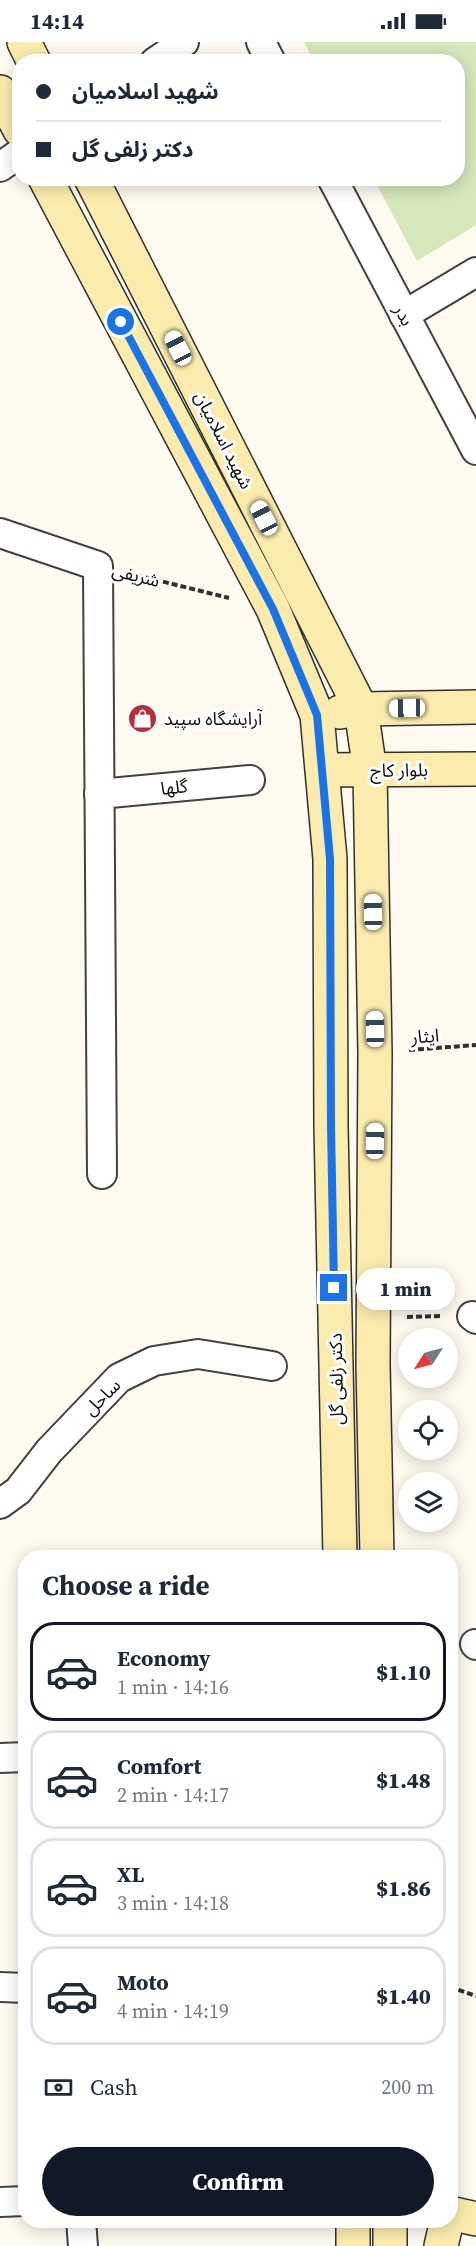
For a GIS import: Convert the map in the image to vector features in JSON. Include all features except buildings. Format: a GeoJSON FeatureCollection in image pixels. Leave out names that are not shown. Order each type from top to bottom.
{"type":"FeatureCollection","features":[{"type":"Feature","properties":{"kind":"main road"},"geometry":{"type":"LineString","coordinates":[[0,92],[12,115]]}},
{"type":"Feature","properties":{"kind":"main road","name":"شهید اسلامیان"},"geometry":{"type":"LineString","coordinates":[[49,186],[273,609],[317,715],[322,770]]}},
{"type":"Feature","properties":{"kind":"main road","name":"شهید اسلامیان"},"geometry":{"type":"LineString","coordinates":[[95,186],[361,709],[370,771]]}},
{"type":"Feature","properties":{"kind":"main road"},"geometry":{"type":"LineString","coordinates":[[317,715],[361,709],[476,706]]}},
{"type":"Feature","properties":{"kind":"main road","name":"بلوار کاج"},"geometry":{"type":"LineString","coordinates":[[322,770],[476,769]]}},
{"type":"Feature","properties":{"kind":"main road","name":"دکتر زلفی گل"},"geometry":{"type":"LineString","coordinates":[[322,770],[330,859],[331,1126],[340,1550]]}},
{"type":"Feature","properties":{"kind":"main road","name":"دکتر زلفی گل"},"geometry":{"type":"LineString","coordinates":[[370,771],[375,1053],[373,1317],[377,1550]]}},
{"type":"Feature","properties":{"kind":"main road"},"geometry":{"type":"LineString","coordinates":[[458,2215],[476,2219]]}},
{"type":"Feature","properties":{"kind":"main road"},"geometry":{"type":"LineString","coordinates":[[390,2228],[390,2246]]}},
{"type":"Feature","properties":{"kind":"main road"},"geometry":{"type":"LineString","coordinates":[[441,2246],[445,2228]]}},
{"type":"Feature","properties":{"kind":"street"},"geometry":{"type":"LineString","coordinates":[[167,54],[184,42]]}},
{"type":"Feature","properties":{"kind":"street","name":"بدر"},"geometry":{"type":"LineString","coordinates":[[336,186],[476,450]]}},
{"type":"Feature","properties":{"kind":"street"},"geometry":{"type":"LineString","coordinates":[[404,315],[476,272]]}},
{"type":"Feature","properties":{"kind":"street","name":"شریفی"},"geometry":{"type":"LineString","coordinates":[[0,533],[98,566]]}},
{"type":"Feature","properties":{"kind":"street"},"geometry":{"type":"LineString","coordinates":[[98,566],[102,1174]]}},
{"type":"Feature","properties":{"kind":"street","name":"گلها"},"geometry":{"type":"LineString","coordinates":[[99,794],[250,780]]}},
{"type":"Feature","properties":{"kind":"street","name":"ساحل"},"geometry":{"type":"LineString","coordinates":[[0,1504],[18,1491],[49,1451],[119,1378],[154,1361],[198,1354],[272,1366]]}},
{"type":"Feature","properties":{"kind":"street"},"geometry":{"type":"LineString","coordinates":[[0,1758],[18,1758]]}},
{"type":"Feature","properties":{"kind":"street"},"geometry":{"type":"LineString","coordinates":[[0,1987],[18,1988]]}},
{"type":"Feature","properties":{"kind":"street"},"geometry":{"type":"LineString","coordinates":[[0,2202],[18,2201]]}},
{"type":"Feature","properties":{"kind":"street"},"geometry":{"type":"LineString","coordinates":[[82,2228],[83,2246]]}},
{"type":"Feature","properties":{"kind":"path","name":"شریفی"},"geometry":{"type":"LineString","coordinates":[[98,566],[273,609]]}},
{"type":"Feature","properties":{"kind":"path","name":"ایثار"},"geometry":{"type":"LineString","coordinates":[[375,1053],[476,1045]]}},
{"type":"Feature","properties":{"kind":"path"},"geometry":{"type":"LineString","coordinates":[[373,1317],[474,1318]]}},
{"type":"Feature","properties":{"kind":"path"},"geometry":{"type":"LineString","coordinates":[[458,1990],[476,1996]]}},
{"type":"Feature","properties":{"kind":"green space"},"geometry":{"type":"Polygon","coordinates":[[[304,42],[476,42],[476,225],[417,261],[378,186],[465,186],[465,54],[310,54],[304,42]]]}},
{"type":"Feature","properties":{"kind":"place","name":"آرایشگاه سپید"},"geometry":{"type":"Point","coordinates":[143,718]}},
{"type":"Feature","properties":{"kind":"route"},"geometry":{"type":"LineString","coordinates":[[121,322],[273,609],[317,715],[330,859],[334,1288]]}}]}
